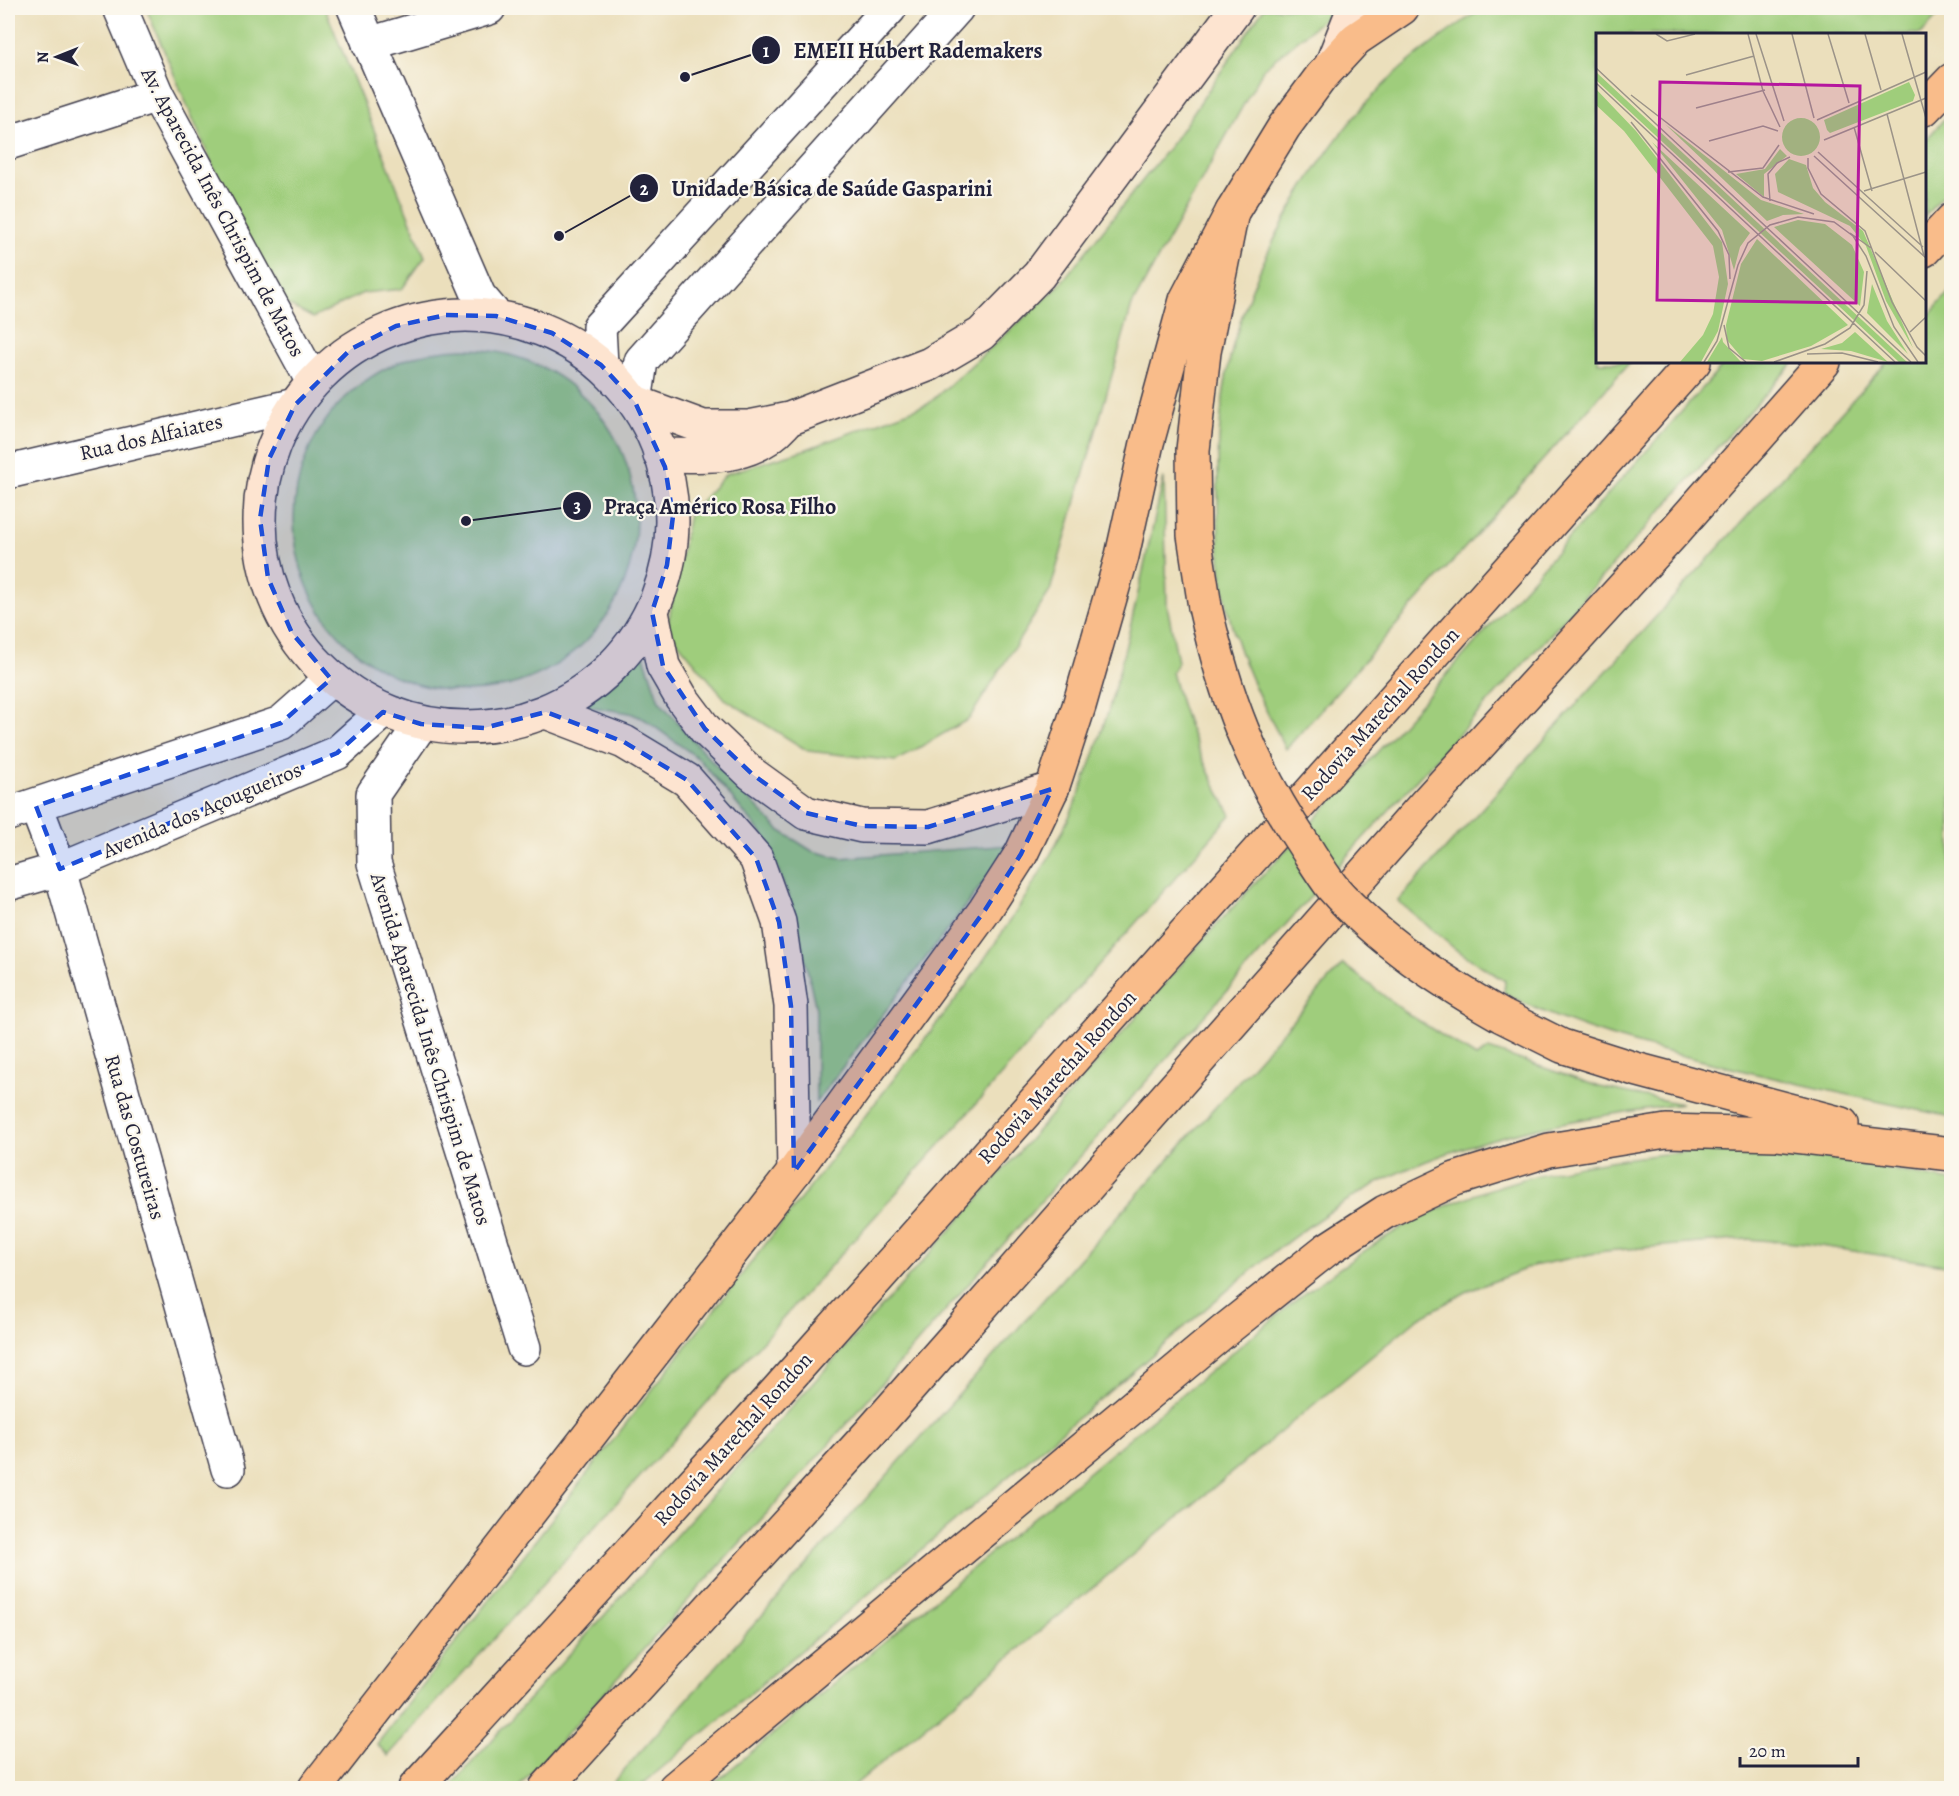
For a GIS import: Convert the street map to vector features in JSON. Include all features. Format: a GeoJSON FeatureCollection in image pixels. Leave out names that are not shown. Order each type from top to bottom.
{"type":"FeatureCollection","features":[{"type":"Feature","properties":{"kind":"highway"},"geometry":{"type":"LineString","coordinates":[[315,1788],[794,1172],[985,910],[1021,854],[1052,789],[1122,556],[1147,443],[1186,300],[1232,212],[1284,127],[1331,66],[1356,39],[1402,8]]}},
{"type":"Feature","properties":{"kind":"highway"},"geometry":{"type":"LineString","coordinates":[[1926,107],[1952,80]]}},
{"type":"Feature","properties":{"kind":"highway"},"geometry":{"type":"LineString","coordinates":[[1232,212],[1204,352],[1193,450],[1194,535],[1205,607],[1219,671],[1241,733],[1265,783],[1332,886],[1375,928],[1436,978],[1502,1016],[1563,1046],[1635,1070],[1952,1154]]}},
{"type":"Feature","properties":{"kind":"highway"},"geometry":{"type":"LineString","coordinates":[[1926,248],[1952,220]]}},
{"type":"Feature","properties":{"kind":"highway","name":"Rodovia Marechal Rondon"},"geometry":{"type":"LineString","coordinates":[[415,1788],[777,1391],[1693,363]]}},
{"type":"Feature","properties":{"kind":"highway"},"geometry":{"type":"LineString","coordinates":[[546,1788],[868,1435],[1426,803],[1676,531],[1823,363]]}},
{"type":"Feature","properties":{"kind":"highway"},"geometry":{"type":"LineString","coordinates":[[675,1788],[1224,1331],[1326,1250],[1385,1212],[1455,1179],[1549,1150],[1666,1131],[1778,1134],[1952,1154]]}},
{"type":"Feature","properties":{"kind":"main road"},"geometry":{"type":"LineString","coordinates":[[635,402],[703,427],[749,427],[789,419],[930,364],[981,334],[1040,275],[1238,8]]}},
{"type":"Feature","properties":{"kind":"main road"},"geometry":{"type":"LineString","coordinates":[[1331,66],[1354,8]]}},
{"type":"Feature","properties":{"kind":"main road"},"geometry":{"type":"LineString","coordinates":[[446,315],[496,316],[552,333],[601,365],[635,402],[665,467],[673,516],[668,565],[652,612],[629,648],[600,680],[546,712],[484,728],[421,724],[383,712],[356,697],[331,679],[292,633],[268,578],[260,519],[269,459],[304,394],[351,349],[396,326],[446,315]]}},
{"type":"Feature","properties":{"kind":"main road"},"geometry":{"type":"LineString","coordinates":[[660,455],[715,455],[748,451],[771,439],[789,419]]}},
{"type":"Feature","properties":{"kind":"main road"},"geometry":{"type":"LineString","coordinates":[[652,612],[663,666],[681,697],[705,729],[752,774],[806,813],[862,826],[928,827],[1052,789]]}},
{"type":"Feature","properties":{"kind":"main road"},"geometry":{"type":"LineString","coordinates":[[546,712],[624,742],[687,780],[756,858],[779,922],[791,1006],[794,1172]]}},
{"type":"Feature","properties":{"kind":"street","name":"Av. Aparecida Inês Chrispim de Matos"},"geometry":{"type":"LineString","coordinates":[[120,8],[157,95],[304,394]]}},
{"type":"Feature","properties":{"kind":"street"},"geometry":{"type":"LineString","coordinates":[[354,8],[479,296],[496,316]]}},
{"type":"Feature","properties":{"kind":"street"},"geometry":{"type":"LineString","coordinates":[[369,44],[489,8]]}},
{"type":"Feature","properties":{"kind":"street"},"geometry":{"type":"LineString","coordinates":[[601,365],[599,327],[890,8]]}},
{"type":"Feature","properties":{"kind":"street"},"geometry":{"type":"LineString","coordinates":[[635,402],[641,361],[957,8]]}},
{"type":"Feature","properties":{"kind":"street"},"geometry":{"type":"LineString","coordinates":[[8,143],[157,95]]}},
{"type":"Feature","properties":{"kind":"street","name":"Rua dos Alfaiates"},"geometry":{"type":"LineString","coordinates":[[8,472],[304,394]]}},
{"type":"Feature","properties":{"kind":"street"},"geometry":{"type":"LineString","coordinates":[[22,810],[281,723],[331,679]]}},
{"type":"Feature","properties":{"kind":"street","name":"Avenida dos Açougueiros"},"geometry":{"type":"LineString","coordinates":[[8,884],[60,869],[337,753],[383,712]]}},
{"type":"Feature","properties":{"kind":"street","name":"Avenida Aparecida Inês Chrispim de Matos"},"geometry":{"type":"LineString","coordinates":[[421,724],[373,794],[374,863],[524,1348]]}},
{"type":"Feature","properties":{"kind":"street","name":"Rua das Costureiras"},"geometry":{"type":"LineString","coordinates":[[22,810],[60,869],[228,1470]]}},
{"type":"Feature","properties":{"kind":"highlighted area"},"geometry":{"type":"Polygon","coordinates":[[[446,315],[496,316],[552,333],[601,365],[635,402],[665,467],[673,516],[667,565],[652,612],[663,666],[705,729],[752,774],[806,813],[862,826],[928,827],[1052,789],[1021,854],[985,910],[794,1172],[791,1006],[779,922],[756,858],[687,780],[624,742],[546,712],[484,728],[421,724],[383,712],[337,753],[60,869],[36,806],[281,723],[331,679],[292,633],[268,578],[260,519],[269,459],[295,405],[351,349],[396,326],[446,315]]]}},
{"type":"Feature","properties":{"kind":"green space"},"geometry":{"type":"Polygon","coordinates":[[[146,8],[325,8],[425,257],[402,289],[363,293],[313,318],[267,294],[146,8]]]}},
{"type":"Feature","properties":{"kind":"green space"},"geometry":{"type":"Polygon","coordinates":[[[1264,8],[1337,8],[1264,68],[1132,305],[1050,591],[969,719],[896,761],[808,751],[725,699],[667,629],[689,514],[726,474],[807,449],[928,404],[1056,289],[1174,141],[1264,8]]]}},
{"type":"Feature","properties":{"kind":"green space"},"geometry":{"type":"Polygon","coordinates":[[[1483,8],[1945,8],[1922,33],[1596,33],[1596,363],[1629,363],[1286,749],[1242,656],[1231,624],[1221,569],[1218,512],[1219,437],[1226,379],[1234,342],[1260,269],[1298,197],[1344,130],[1369,100],[1396,73],[1438,39],[1483,8]]]}},
{"type":"Feature","properties":{"kind":"green space"},"geometry":{"type":"Polygon","coordinates":[[[1951,111],[1951,186],[1926,215],[1926,140],[1951,111]]]}},
{"type":"Feature","properties":{"kind":"green space"},"geometry":{"type":"Polygon","coordinates":[[[1951,290],[1951,1117],[1781,1080],[1639,1045],[1558,1018],[1504,993],[1505,981],[1455,949],[1398,901],[1886,363],[1926,363],[1926,319],[1951,290]]]}},
{"type":"Feature","properties":{"kind":"green space"},"geometry":{"type":"Polygon","coordinates":[[[465,349],[498,352],[530,362],[560,378],[586,399],[607,425],[623,455],[633,487],[636,520],[633,553],[623,585],[607,615],[586,641],[560,662],[530,678],[498,688],[465,691],[432,688],[400,678],[370,662],[344,641],[323,615],[307,585],[297,553],[294,520],[297,487],[307,455],[323,425],[344,399],[370,378],[400,362],[432,352],[465,349]]]}},
{"type":"Feature","properties":{"kind":"green space"},"geometry":{"type":"Polygon","coordinates":[[[1725,363],[1793,363],[1550,635],[1355,847],[1134,1095],[805,1471],[518,1788],[449,1788],[965,1214],[1207,935],[1381,748],[1725,363]]]}},
{"type":"Feature","properties":{"kind":"green space"},"geometry":{"type":"Polygon","coordinates":[[[1164,478],[1167,605],[1178,662],[1172,672],[1197,745],[1231,815],[944,1140],[388,1756],[377,1744],[966,986],[1048,860],[1087,775],[1114,692],[1164,478]]]}},
{"type":"Feature","properties":{"kind":"green space"},"geometry":{"type":"Polygon","coordinates":[[[641,647],[659,701],[708,757],[779,830],[812,851],[841,858],[1012,845],[816,1102],[816,1009],[796,918],[767,840],[699,759],[644,719],[630,713],[580,705],[625,667],[641,647]]]}},
{"type":"Feature","properties":{"kind":"green space"},"geometry":{"type":"Polygon","coordinates":[[[1343,964],[1405,1012],[1476,1057],[1489,1049],[1600,1087],[1682,1104],[1563,1123],[1486,1141],[1410,1168],[1374,1185],[1341,1205],[1307,1227],[1242,1278],[638,1788],[608,1788],[1343,964]]]}},
{"type":"Feature","properties":{"kind":"green space"},"geometry":{"type":"Polygon","coordinates":[[[1735,1148],[1810,1154],[1951,1181],[1951,1266],[1807,1244],[1748,1239],[1605,1251],[1533,1266],[1466,1292],[1417,1319],[851,1788],[708,1788],[1297,1299],[1377,1243],[1428,1214],[1502,1185],[1578,1166],[1656,1155],[1735,1148]]]}},
{"type":"Feature","properties":{"kind":"place","name":"EMEII Hubert Rademakers"},"geometry":{"type":"Point","coordinates":[685,77]}},
{"type":"Feature","properties":{"kind":"place","name":"Unidade Básica de Saúde Gasparini"},"geometry":{"type":"Point","coordinates":[559,236]}},
{"type":"Feature","properties":{"kind":"place","name":"Praça Américo Rosa Filho"},"geometry":{"type":"Point","coordinates":[466,521]}}]}
